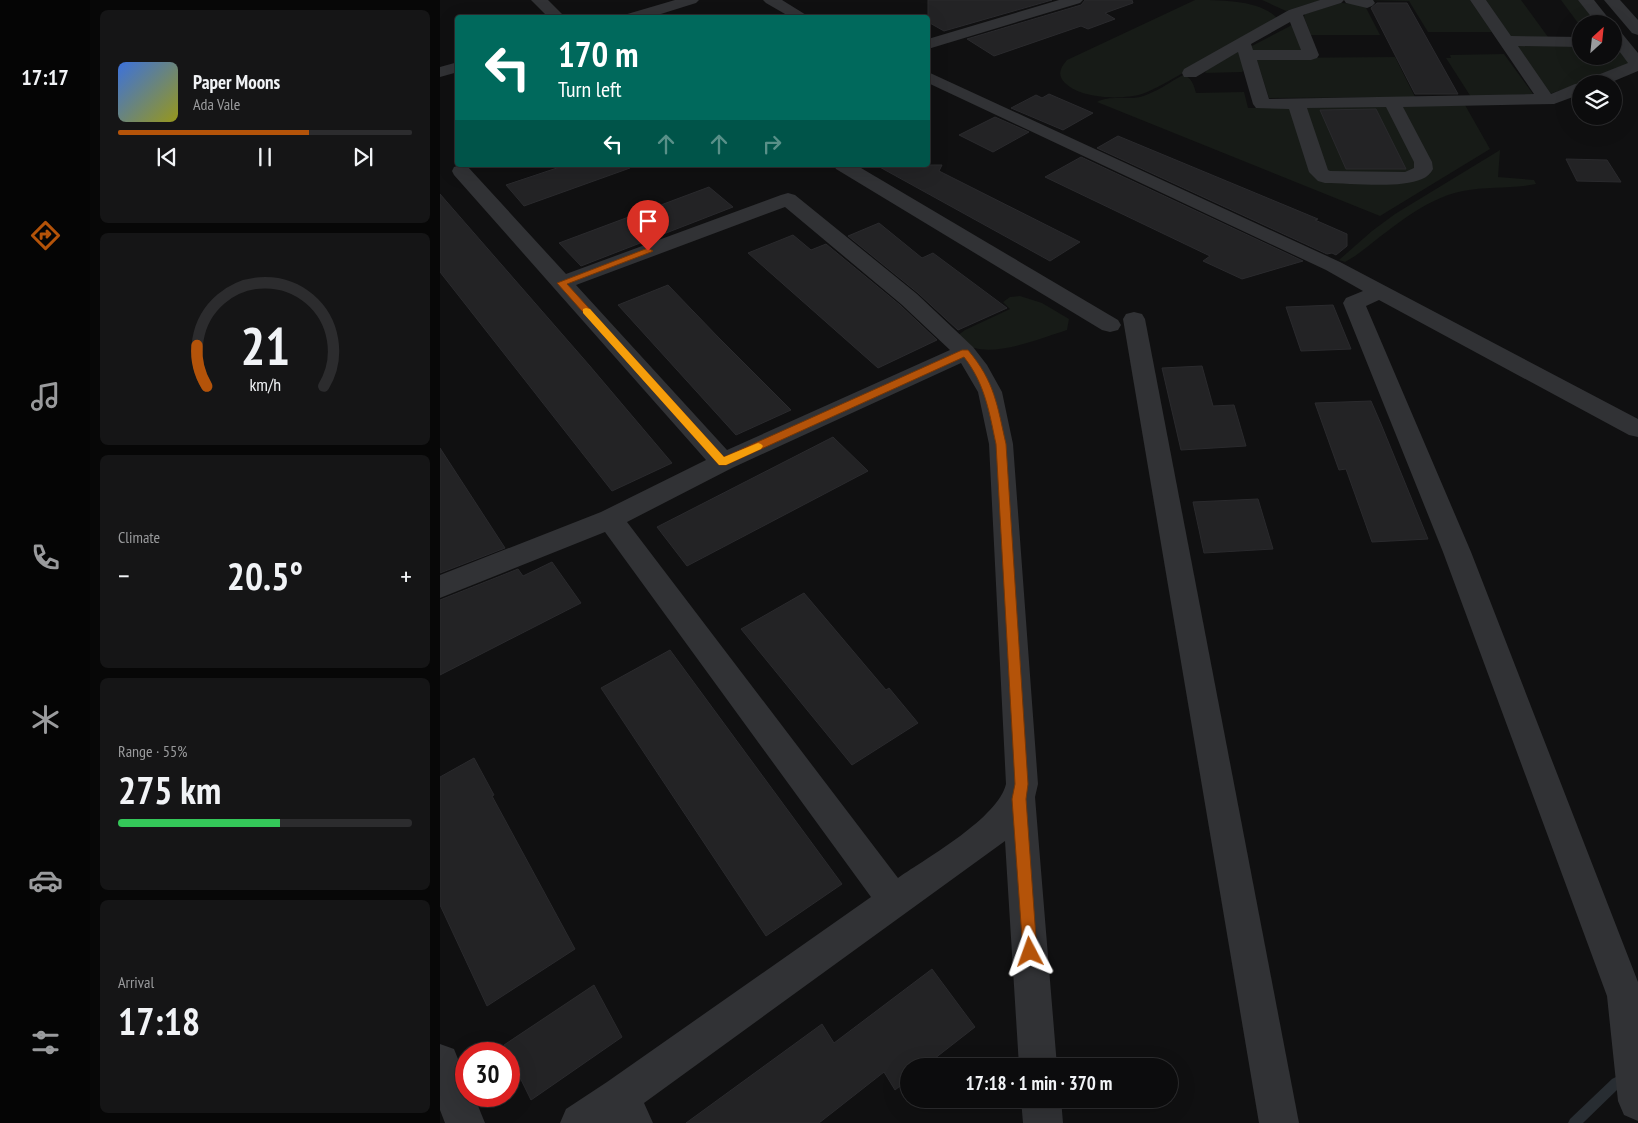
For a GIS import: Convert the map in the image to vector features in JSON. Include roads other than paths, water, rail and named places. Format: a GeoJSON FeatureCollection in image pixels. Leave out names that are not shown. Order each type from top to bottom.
{"type":"FeatureCollection","features":[{"type":"Feature","properties":{"kind":"street"},"geometry":{"type":"LineString","coordinates":[[539,0],[556,15]]}},
{"type":"Feature","properties":{"kind":"street"},"geometry":{"type":"LineString","coordinates":[[640,15],[691,0]]}},
{"type":"Feature","properties":{"kind":"street"},"geometry":{"type":"LineString","coordinates":[[771,0],[799,15]]}},
{"type":"Feature","properties":{"kind":"street"},"geometry":{"type":"LineString","coordinates":[[930,43],[1076,0]]}},
{"type":"Feature","properties":{"kind":"street"},"geometry":{"type":"LineString","coordinates":[[1190,73],[1245,49],[1294,14],[1336,0]]}},
{"type":"Feature","properties":{"kind":"street"},"geometry":{"type":"LineString","coordinates":[[1351,0],[1367,3]]}},
{"type":"Feature","properties":{"kind":"street"},"geometry":{"type":"LineString","coordinates":[[1478,0],[1546,99]]}},
{"type":"Feature","properties":{"kind":"street"},"geometry":{"type":"LineString","coordinates":[[1586,0],[1598,15]]}},
{"type":"Feature","properties":{"kind":"street"},"geometry":{"type":"LineString","coordinates":[[1612,0],[1638,30]]}},
{"type":"Feature","properties":{"kind":"street"},"geometry":{"type":"LineString","coordinates":[[786,8],[809,2]]}},
{"type":"Feature","properties":{"kind":"street"},"geometry":{"type":"LineString","coordinates":[[1245,49],[1311,55],[1294,14]]}},
{"type":"Feature","properties":{"kind":"street"},"geometry":{"type":"LineString","coordinates":[[1506,41],[1572,42]]}},
{"type":"Feature","properties":{"kind":"street"},"geometry":{"type":"LineString","coordinates":[[1613,75],[1638,65],[1622,46]]}},
{"type":"Feature","properties":{"kind":"street"},"geometry":{"type":"LineString","coordinates":[[1245,49],[1262,104],[1554,99],[1572,92]]}},
{"type":"Feature","properties":{"kind":"street"},"geometry":{"type":"LineString","coordinates":[[440,72],[455,68]]}},
{"type":"Feature","properties":{"kind":"street"},"geometry":{"type":"LineString","coordinates":[[930,79],[1324,262],[1638,430]]}},
{"type":"Feature","properties":{"kind":"street"},"geometry":{"type":"LineString","coordinates":[[1296,103],[1319,172],[1325,177],[1406,178],[1417,175],[1424,169],[1424,162],[1392,102]]}},
{"type":"Feature","properties":{"kind":"street"},"geometry":{"type":"LineString","coordinates":[[847,167],[1122,322],[1279,1123]]}},
{"type":"Feature","properties":{"kind":"street"},"geometry":{"type":"LineString","coordinates":[[463,170],[561,283],[723,462]]}},
{"type":"Feature","properties":{"kind":"street"},"geometry":{"type":"LineString","coordinates":[[561,283],[788,199],[908,299],[965,352],[975,365],[990,392],[1001,444],[1022,784],[1019,799],[1037,1058]]}},
{"type":"Feature","properties":{"kind":"street"},"geometry":{"type":"LineString","coordinates":[[1380,291],[1354,303],[1457,552],[1625,996],[1638,1101]]}},
{"type":"Feature","properties":{"kind":"street"},"geometry":{"type":"LineString","coordinates":[[440,587],[610,519],[723,462],[965,352]]}},
{"type":"Feature","properties":{"kind":"street"},"geometry":{"type":"LineString","coordinates":[[610,519],[894,900]]}},
{"type":"Feature","properties":{"kind":"street"},"geometry":{"type":"LineString","coordinates":[[580,1123],[627,1110],[894,900],[991,832],[1006,819],[1019,799]]}},
{"type":"Feature","properties":{"kind":"street"},"geometry":{"type":"LineString","coordinates":[[440,1063],[465,1123]]}},
{"type":"Feature","properties":{"kind":"street"},"geometry":{"type":"LineString","coordinates":[[1042,1108],[1043,1123]]}},
{"type":"Feature","properties":{"kind":"waterway"},"geometry":{"type":"LineString","coordinates":[[1574,1123],[1616,1083]]}}]}
